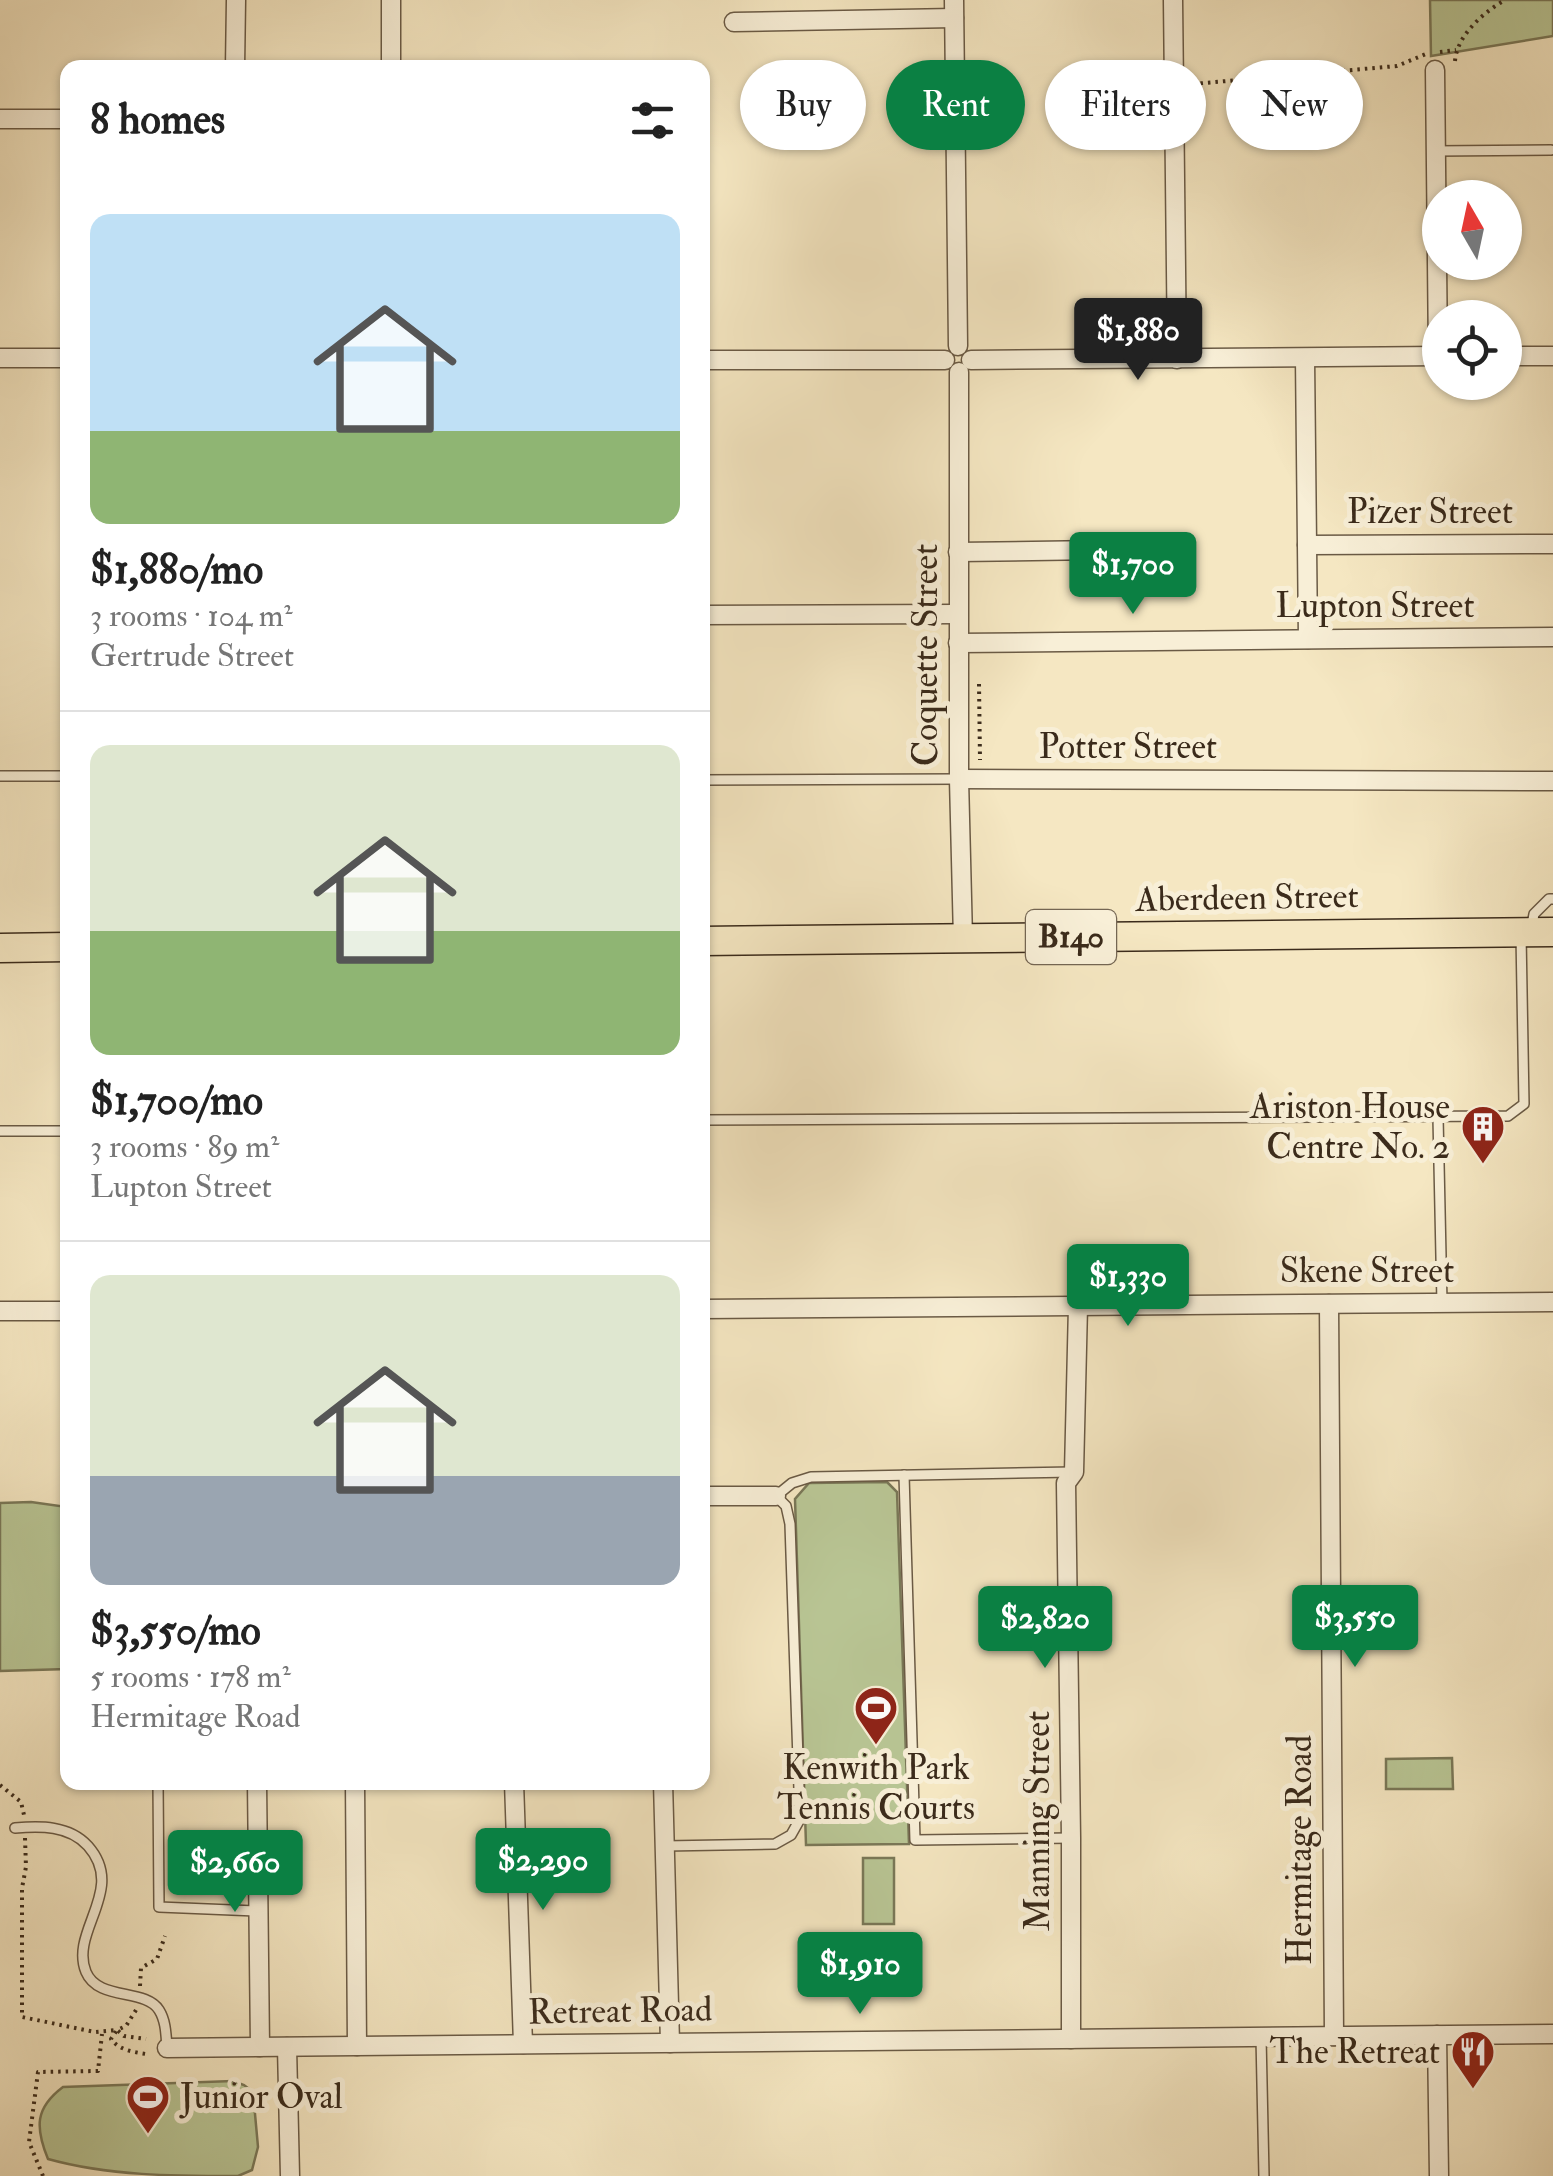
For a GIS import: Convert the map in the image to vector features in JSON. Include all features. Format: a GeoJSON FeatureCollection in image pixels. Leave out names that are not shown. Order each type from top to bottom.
{"type":"FeatureCollection","features":[{"type":"Feature","properties":{"kind":"main road","name":"Aberdeen Street"},"geometry":{"type":"LineString","coordinates":[[710,941],[1535,932]]}},
{"type":"Feature","properties":{"kind":"main road"},"geometry":{"type":"LineString","coordinates":[[0,948],[60,947]]}},
{"type":"Feature","properties":{"kind":"street"},"geometry":{"type":"LineString","coordinates":[[235,60],[236,0]]}},
{"type":"Feature","properties":{"kind":"street"},"geometry":{"type":"LineString","coordinates":[[391,60],[392,0]]}},
{"type":"Feature","properties":{"kind":"street"},"geometry":{"type":"LineString","coordinates":[[1173,0],[1177,359]]}},
{"type":"Feature","properties":{"kind":"street"},"geometry":{"type":"LineString","coordinates":[[734,22],[954,9]]}},
{"type":"Feature","properties":{"kind":"street","name":"Coquette Street"},"geometry":{"type":"LineString","coordinates":[[954,9],[963,938]]}},
{"type":"Feature","properties":{"kind":"street"},"geometry":{"type":"LineString","coordinates":[[1435,70],[1438,300]]}},
{"type":"Feature","properties":{"kind":"street"},"geometry":{"type":"LineString","coordinates":[[0,119],[60,119]]}},
{"type":"Feature","properties":{"kind":"street"},"geometry":{"type":"LineString","coordinates":[[710,360],[1422,356]]}},
{"type":"Feature","properties":{"kind":"street"},"geometry":{"type":"LineString","coordinates":[[1522,356],[1553,356]]}},
{"type":"Feature","properties":{"kind":"street"},"geometry":{"type":"LineString","coordinates":[[0,358],[60,358]]}},
{"type":"Feature","properties":{"kind":"street"},"geometry":{"type":"LineString","coordinates":[[1306,358],[1308,639]]}},
{"type":"Feature","properties":{"kind":"street","name":"Pizer Street"},"geometry":{"type":"LineString","coordinates":[[1307,545],[1553,544]]}},
{"type":"Feature","properties":{"kind":"street"},"geometry":{"type":"LineString","coordinates":[[958,552],[1166,550]]}},
{"type":"Feature","properties":{"kind":"street"},"geometry":{"type":"LineString","coordinates":[[710,615],[958,614]]}},
{"type":"Feature","properties":{"kind":"street","name":"Lupton Street"},"geometry":{"type":"LineString","coordinates":[[958,643],[1553,637]]}},
{"type":"Feature","properties":{"kind":"street","name":"Potter Street"},"geometry":{"type":"LineString","coordinates":[[959,779],[1553,781]]}},
{"type":"Feature","properties":{"kind":"street","name":"Skene Street"},"geometry":{"type":"LineString","coordinates":[[710,1309],[1553,1302]]}},
{"type":"Feature","properties":{"kind":"street","name":"Hermitage Road"},"geometry":{"type":"LineString","coordinates":[[1329,1304],[1334,2036]]}},
{"type":"Feature","properties":{"kind":"street","name":"Manning Street"},"geometry":{"type":"LineString","coordinates":[[1071,2038],[1066,1483],[1074,1472],[1078,1306]]}},
{"type":"Feature","properties":{"kind":"street"},"geometry":{"type":"LineString","coordinates":[[0,1311],[60,1311]]}},
{"type":"Feature","properties":{"kind":"street"},"geometry":{"type":"LineString","coordinates":[[710,1496],[776,1496]]}},
{"type":"Feature","properties":{"kind":"street"},"geometry":{"type":"LineString","coordinates":[[257,1790],[260,2047]]}},
{"type":"Feature","properties":{"kind":"street"},"geometry":{"type":"LineString","coordinates":[[355,1790],[357,2046]]}},
{"type":"Feature","properties":{"kind":"street"},"geometry":{"type":"LineString","coordinates":[[514,1790],[523,2044]]}},
{"type":"Feature","properties":{"kind":"street"},"geometry":{"type":"LineString","coordinates":[[663,1790],[670,2043]]}},
{"type":"Feature","properties":{"kind":"street","name":"Retreat Road"},"geometry":{"type":"LineString","coordinates":[[167,2048],[1553,2034]]}},
{"type":"Feature","properties":{"kind":"street"},"geometry":{"type":"LineString","coordinates":[[1437,2035],[1439,2176]]}},
{"type":"Feature","properties":{"kind":"street"},"geometry":{"type":"LineString","coordinates":[[286,2047],[290,2176]]}},
{"type":"Feature","properties":{"kind":"lane"},"geometry":{"type":"LineString","coordinates":[[1436,151],[1551,150]]}},
{"type":"Feature","properties":{"kind":"lane"},"geometry":{"type":"LineString","coordinates":[[0,776],[60,776]]}},
{"type":"Feature","properties":{"kind":"lane","name":"Potter Street"},"geometry":{"type":"LineString","coordinates":[[710,780],[959,779]]}},
{"type":"Feature","properties":{"kind":"lane"},"geometry":{"type":"LineString","coordinates":[[710,1120],[1508,1116],[1524,1104],[1534,914],[1553,899]]}},
{"type":"Feature","properties":{"kind":"lane"},"geometry":{"type":"LineString","coordinates":[[1438,1117],[1442,1303]]}},
{"type":"Feature","properties":{"kind":"lane"},"geometry":{"type":"LineString","coordinates":[[0,1131],[60,1130]]}},
{"type":"Feature","properties":{"kind":"lane"},"geometry":{"type":"LineString","coordinates":[[665,1846],[775,1844],[791,1835],[800,1820],[790,1524],[786,1506],[776,1496],[792,1483],[811,1476],[1074,1472]]}},
{"type":"Feature","properties":{"kind":"lane"},"geometry":{"type":"LineString","coordinates":[[904,1475],[915,1840],[1071,1838]]}},
{"type":"Feature","properties":{"kind":"lane"},"geometry":{"type":"LineString","coordinates":[[158,1790],[159,1907],[259,1912]]}},
{"type":"Feature","properties":{"kind":"lane"},"geometry":{"type":"LineString","coordinates":[[15,1828],[58,1828],[82,1839],[96,1856],[101,1888],[82,1958],[84,1968],[96,1986],[154,2004],[161,2012],[167,2048]]}},
{"type":"Feature","properties":{"kind":"lane"},"geometry":{"type":"LineString","coordinates":[[1261,2037],[1264,2176]]}},
{"type":"Feature","properties":{"kind":"path"},"geometry":{"type":"LineString","coordinates":[[1492,8],[1494,0]]}},
{"type":"Feature","properties":{"kind":"path"},"geometry":{"type":"LineString","coordinates":[[1455,61],[1456,50],[1476,22],[1506,0]]}},
{"type":"Feature","properties":{"kind":"path"},"geometry":{"type":"LineString","coordinates":[[1206,82],[1397,66],[1428,54],[1456,50]]}},
{"type":"Feature","properties":{"kind":"path"},"geometry":{"type":"LineString","coordinates":[[979,676],[980,779]]}},
{"type":"Feature","properties":{"kind":"path"},"geometry":{"type":"LineString","coordinates":[[0,1786],[21,1802],[24,1820]]}},
{"type":"Feature","properties":{"kind":"path"},"geometry":{"type":"LineString","coordinates":[[26,1837],[22,2017],[102,2032],[126,2026],[136,2010]]}},
{"type":"Feature","properties":{"kind":"path"},"geometry":{"type":"LineString","coordinates":[[140,1994],[141,1968],[157,1960],[165,1936]]}},
{"type":"Feature","properties":{"kind":"path"},"geometry":{"type":"LineString","coordinates":[[117,2030],[124,2036],[146,2039]]}},
{"type":"Feature","properties":{"kind":"path"},"geometry":{"type":"LineString","coordinates":[[117,2030],[112,2038],[116,2045],[146,2054]]}},
{"type":"Feature","properties":{"kind":"path"},"geometry":{"type":"LineString","coordinates":[[43,2176],[28,2142],[38,2072],[98,2071],[102,2032]]}},
{"type":"Feature","properties":{"kind":"green space"},"geometry":{"type":"Polygon","coordinates":[[[1430,0],[1553,0],[1553,36],[1431,56],[1430,0]]]}},
{"type":"Feature","properties":{"kind":"green space"},"geometry":{"type":"Polygon","coordinates":[[[887,1482],[897,1492],[909,1844],[806,1845],[795,1499],[809,1483],[887,1482]]]}},
{"type":"Feature","properties":{"kind":"green space"},"geometry":{"type":"Polygon","coordinates":[[[0,1503],[60,1506],[60,1669],[0,1671],[0,1503]]]}},
{"type":"Feature","properties":{"kind":"green space"},"geometry":{"type":"Polygon","coordinates":[[[1452,1758],[1453,1789],[1386,1789],[1386,1759],[1452,1758]]]}},
{"type":"Feature","properties":{"kind":"green space"},"geometry":{"type":"Polygon","coordinates":[[[863,1858],[894,1858],[894,1924],[863,1924],[863,1858]]]}},
{"type":"Feature","properties":{"kind":"green space","name":"Junior Oval"},"geometry":{"type":"Polygon","coordinates":[[[233,2081],[253,2092],[258,2147],[252,2170],[238,2176],[118,2172],[48,2159],[40,2119],[47,2103],[63,2087],[233,2081]]]}},
{"type":"Feature","properties":{"kind":"place","name":"Ariston House Centre No. 2"},"geometry":{"type":"Point","coordinates":[1483,1165]}},
{"type":"Feature","properties":{"kind":"place","name":"Kenwith Park Tennis Courts"},"geometry":{"type":"Point","coordinates":[876,1746]}},
{"type":"Feature","properties":{"kind":"place","name":"The Retreat"},"geometry":{"type":"Point","coordinates":[1473,2090]}},
{"type":"Feature","properties":{"kind":"place","name":"Junior Oval"},"geometry":{"type":"Point","coordinates":[148,2135]}}]}
